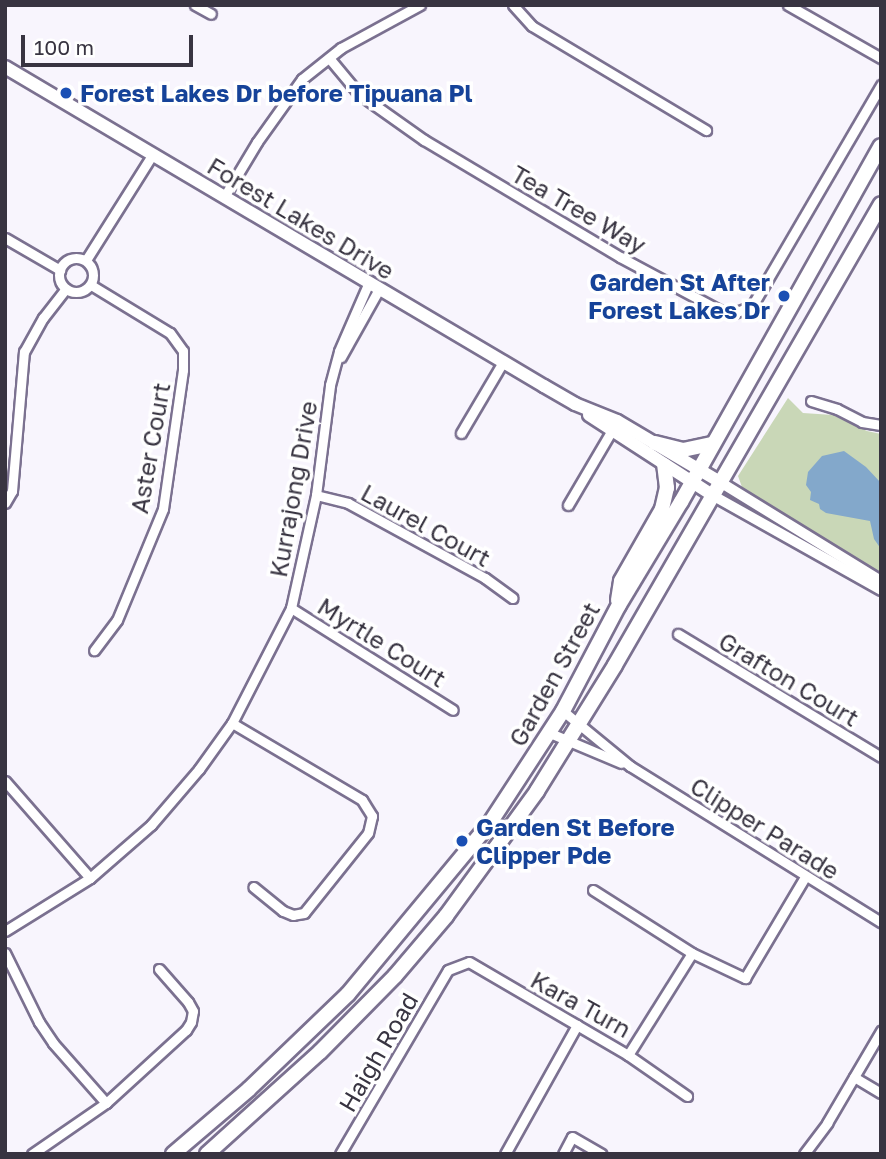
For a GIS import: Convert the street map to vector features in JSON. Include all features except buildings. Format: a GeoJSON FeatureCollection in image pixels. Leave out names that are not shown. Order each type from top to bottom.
{"type":"FeatureCollection","features":[{"type":"Feature","properties":{"kind":"main road","name":"Forest Lakes Drive"},"geometry":{"type":"LineString","coordinates":[[5,67],[575,404],[614,426],[655,443],[694,476]]}},
{"type":"Feature","properties":{"kind":"main road","name":"Garden Street"},"geometry":{"type":"LineString","coordinates":[[173,1154],[269,1071],[374,965],[483,832],[563,711],[619,605],[881,146]]}},
{"type":"Feature","properties":{"kind":"main road","name":"Garden Street"},"geometry":{"type":"LineString","coordinates":[[207,1154],[320,1052],[394,976],[453,906],[537,791],[881,204]]}},
{"type":"Feature","properties":{"kind":"main road","name":"Forest Lakes Drive"},"geometry":{"type":"LineString","coordinates":[[614,426],[664,465],[694,476]]}},
{"type":"Feature","properties":{"kind":"main road"},"geometry":{"type":"LineString","coordinates":[[655,443],[683,450],[712,444]]}},
{"type":"Feature","properties":{"kind":"main road"},"geometry":{"type":"LineString","coordinates":[[619,605],[621,581],[662,509],[667,488],[664,465]]}},
{"type":"Feature","properties":{"kind":"main road"},"geometry":{"type":"LineString","coordinates":[[694,476],[716,489]]}},
{"type":"Feature","properties":{"kind":"street"},"geometry":{"type":"LineString","coordinates":[[195,5],[211,14]]}},
{"type":"Feature","properties":{"kind":"street"},"geometry":{"type":"LineString","coordinates":[[224,197],[289,94],[341,48],[420,5]]}},
{"type":"Feature","properties":{"kind":"street"},"geometry":{"type":"LineString","coordinates":[[513,5],[532,26],[706,130]]}},
{"type":"Feature","properties":{"kind":"street"},"geometry":{"type":"LineString","coordinates":[[788,5],[881,58]]}},
{"type":"Feature","properties":{"kind":"street","name":"Tea Tree Way"},"geometry":{"type":"LineString","coordinates":[[330,58],[359,94],[424,141],[620,257],[723,312],[734,313],[751,306],[881,85]]}},
{"type":"Feature","properties":{"kind":"street"},"geometry":{"type":"LineString","coordinates":[[86,260],[152,155]]}},
{"type":"Feature","properties":{"kind":"street"},"geometry":{"type":"LineString","coordinates":[[5,238],[60,270]]}},
{"type":"Feature","properties":{"kind":"street"},"geometry":{"type":"LineString","coordinates":[[73,258],[86,260],[93,270],[91,285],[82,292],[66,289],[59,279],[60,270],[63,264],[73,258]]}},
{"type":"Feature","properties":{"kind":"street","name":"Aster Court"},"geometry":{"type":"LineString","coordinates":[[91,285],[170,333],[183,351],[183,370],[163,509],[117,620],[94,650]]}},
{"type":"Feature","properties":{"kind":"street","name":"Kurrajong Drive"},"geometry":{"type":"LineString","coordinates":[[5,931],[90,878],[152,825],[199,769],[232,723],[290,608],[316,495],[330,385],[339,351],[374,286]]}},
{"type":"Feature","properties":{"kind":"street"},"geometry":{"type":"LineString","coordinates":[[5,503],[12,491],[24,352],[43,318],[66,289]]}},
{"type":"Feature","properties":{"kind":"street"},"geometry":{"type":"LineString","coordinates":[[461,433],[503,362]]}},
{"type":"Feature","properties":{"kind":"street"},"geometry":{"type":"LineString","coordinates":[[811,401],[837,409],[862,422],[881,425]]}},
{"type":"Feature","properties":{"kind":"street"},"geometry":{"type":"LineString","coordinates":[[569,505],[614,426]]}},
{"type":"Feature","properties":{"kind":"street"},"geometry":{"type":"LineString","coordinates":[[716,489],[881,581]]}},
{"type":"Feature","properties":{"kind":"street"},"geometry":{"type":"LineString","coordinates":[[716,489],[881,590]]}},
{"type":"Feature","properties":{"kind":"street","name":"Laurel Court"},"geometry":{"type":"LineString","coordinates":[[316,495],[348,503],[485,578],[513,598]]}},
{"type":"Feature","properties":{"kind":"street","name":"Myrtle Court"},"geometry":{"type":"LineString","coordinates":[[290,608],[453,710]]}},
{"type":"Feature","properties":{"kind":"street","name":"Grafton Court"},"geometry":{"type":"LineString","coordinates":[[678,634],[881,757]]}},
{"type":"Feature","properties":{"kind":"street","name":"Clipper Parade"},"geometry":{"type":"LineString","coordinates":[[563,711],[629,766],[881,922]]}},
{"type":"Feature","properties":{"kind":"street"},"geometry":{"type":"LineString","coordinates":[[232,723],[362,800],[372,816],[368,834],[304,913],[293,915],[283,911],[253,887]]}},
{"type":"Feature","properties":{"kind":"street","name":"Clipper Parade"},"geometry":{"type":"LineString","coordinates":[[550,733],[629,766]]}},
{"type":"Feature","properties":{"kind":"street"},"geometry":{"type":"LineString","coordinates":[[5,781],[90,878]]}},
{"type":"Feature","properties":{"kind":"street"},"geometry":{"type":"LineString","coordinates":[[593,890],[692,953],[745,978],[805,877]]}},
{"type":"Feature","properties":{"kind":"street"},"geometry":{"type":"LineString","coordinates":[[5,953],[38,1022],[52,1043],[106,1103]]}},
{"type":"Feature","properties":{"kind":"street","name":"Kara Turn"},"geometry":{"type":"LineString","coordinates":[[448,970],[469,962],[628,1055],[692,953]]}},
{"type":"Feature","properties":{"kind":"street"},"geometry":{"type":"LineString","coordinates":[[32,1154],[106,1103],[186,1030],[193,1012],[188,1002],[159,969]]}},
{"type":"Feature","properties":{"kind":"street","name":"Haigh Road"},"geometry":{"type":"LineString","coordinates":[[345,1152],[448,970]]}},
{"type":"Feature","properties":{"kind":"street"},"geometry":{"type":"LineString","coordinates":[[505,1154],[577,1026]]}},
{"type":"Feature","properties":{"kind":"street"},"geometry":{"type":"LineString","coordinates":[[804,1154],[881,1031]]}},
{"type":"Feature","properties":{"kind":"street"},"geometry":{"type":"LineString","coordinates":[[628,1055],[687,1096]]}},
{"type":"Feature","properties":{"kind":"street"},"geometry":{"type":"LineString","coordinates":[[854,1077],[881,1093]]}},
{"type":"Feature","properties":{"kind":"street"},"geometry":{"type":"LineString","coordinates":[[563,1154],[572,1138],[601,1154]]}},
{"type":"Feature","properties":{"kind":"green space"},"geometry":{"type":"Polygon","coordinates":[[[788,398],[803,413],[833,415],[867,431],[881,434],[881,575],[743,490],[738,476],[788,398]]]}},
{"type":"Feature","properties":{"kind":"water"},"geometry":{"type":"Polygon","coordinates":[[[844,451],[866,467],[881,483],[881,549],[874,539],[870,521],[826,513],[820,509],[819,504],[810,500],[811,492],[806,485],[808,472],[822,456],[844,451]]]}},
{"type":"Feature","properties":{"kind":"place","name":"Forest Lakes Dr before Tipuana Pl"},"geometry":{"type":"Point","coordinates":[66,93]}},
{"type":"Feature","properties":{"kind":"place","name":"Garden St After Forest Lakes Dr"},"geometry":{"type":"Point","coordinates":[784,296]}},
{"type":"Feature","properties":{"kind":"place","name":"Garden St Before Clipper Pde"},"geometry":{"type":"Point","coordinates":[462,841]}}]}
